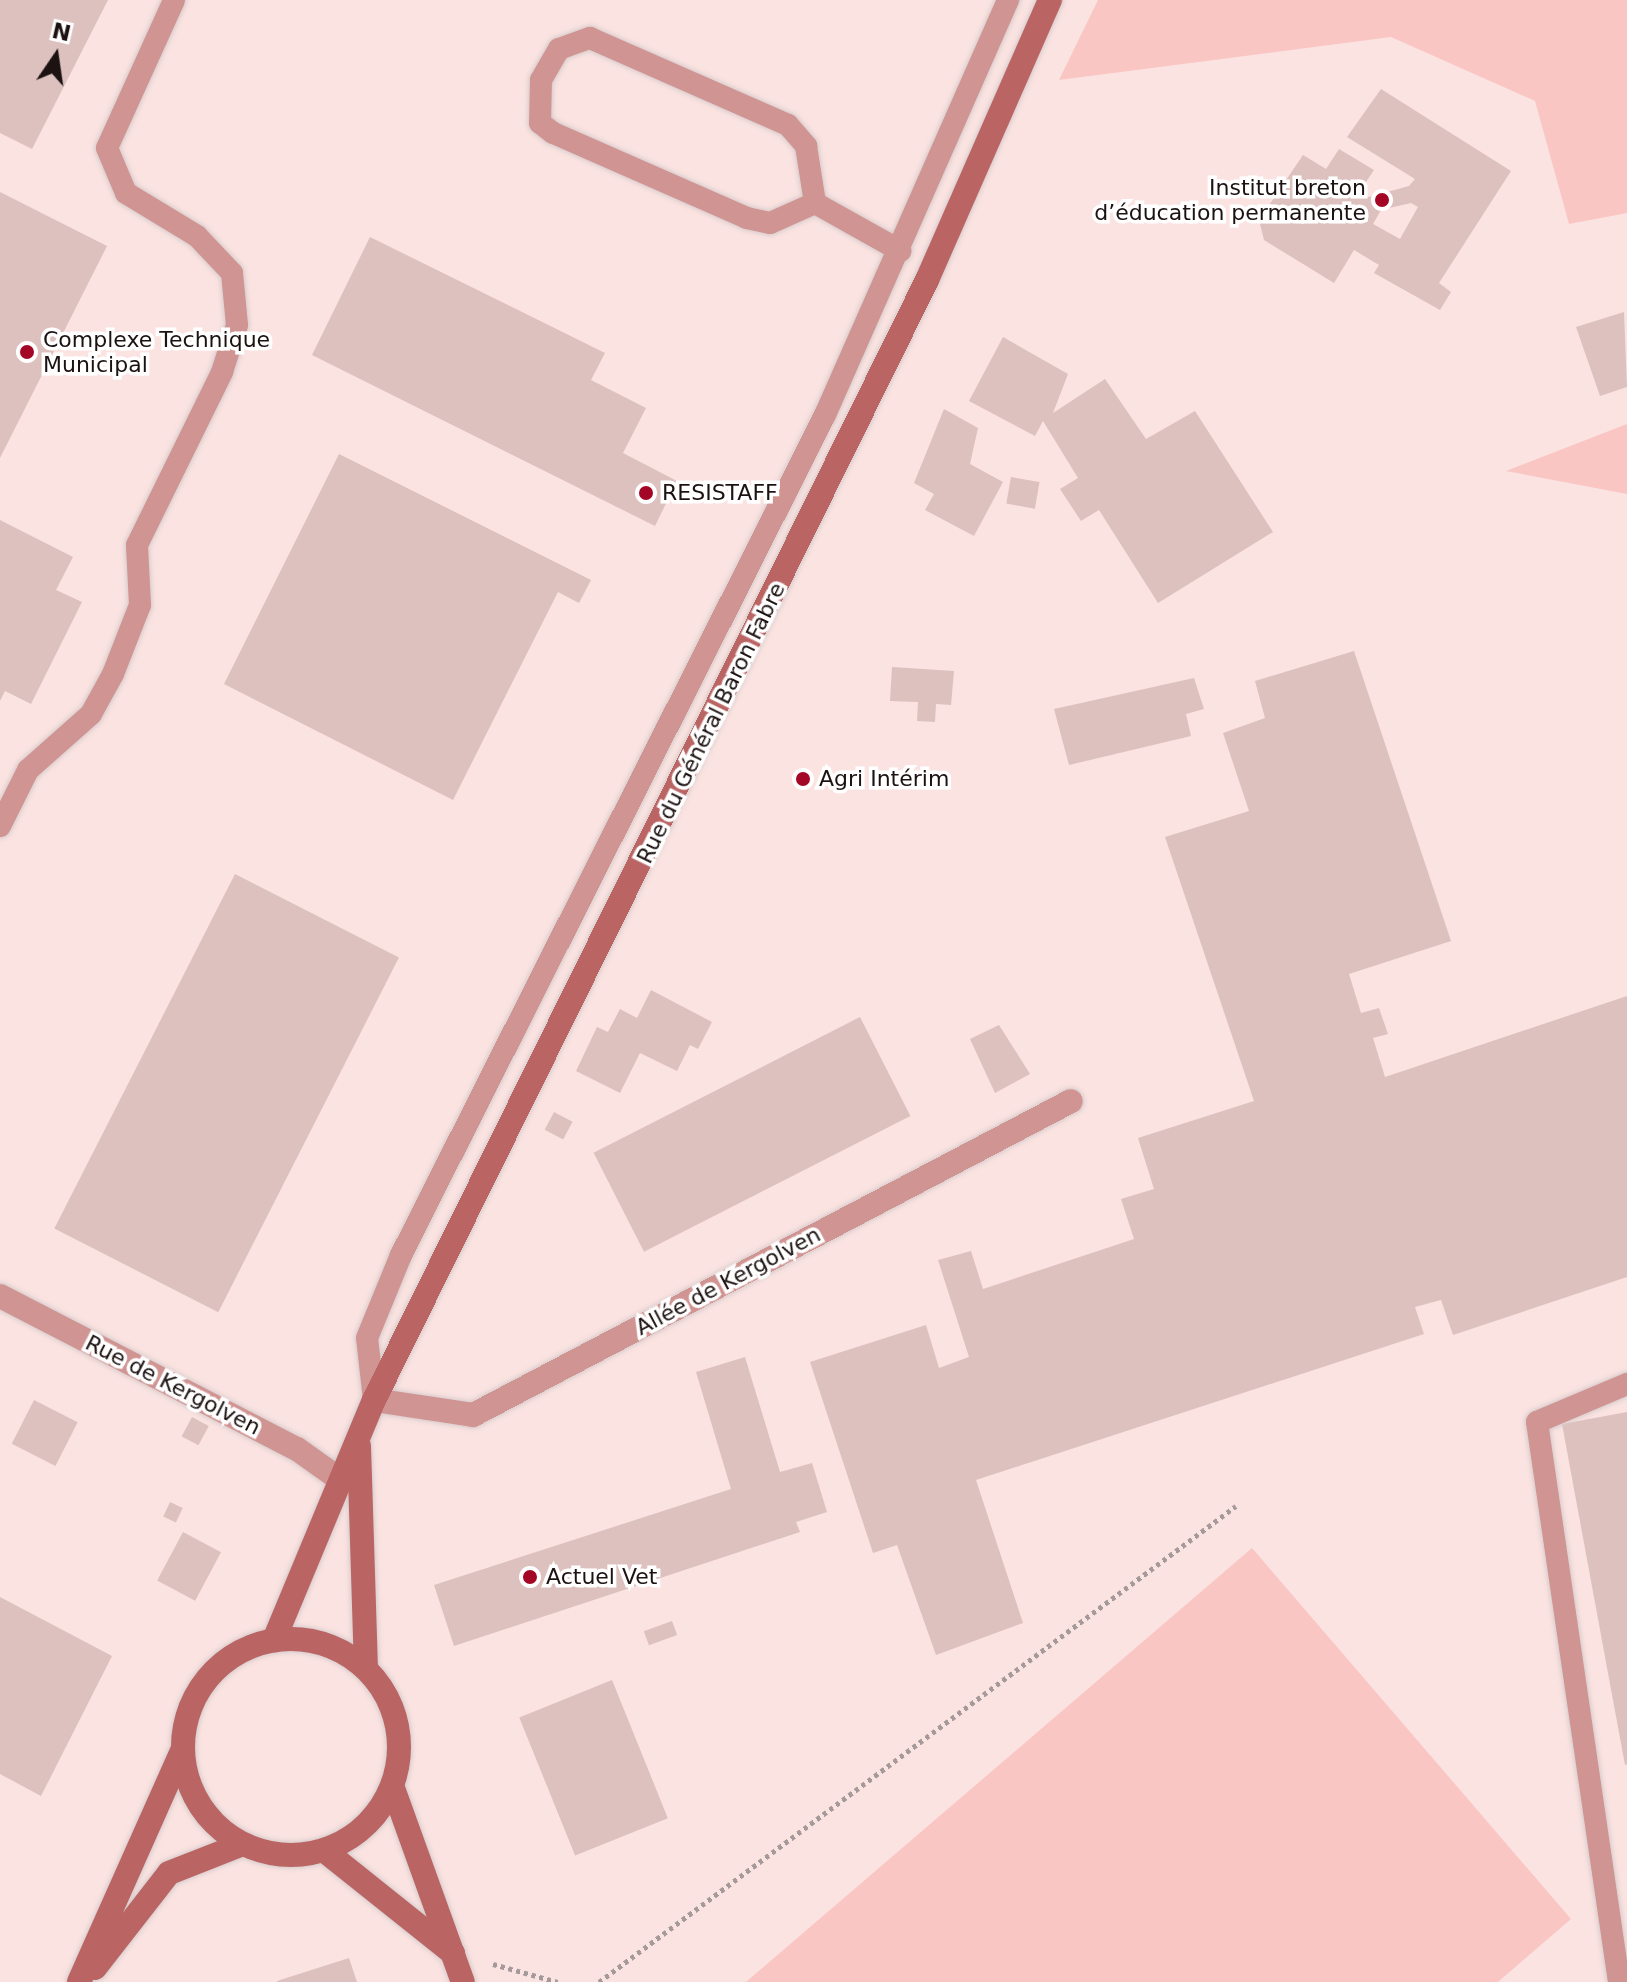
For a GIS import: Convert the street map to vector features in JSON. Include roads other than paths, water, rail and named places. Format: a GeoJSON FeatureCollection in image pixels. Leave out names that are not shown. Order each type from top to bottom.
{"type":"FeatureCollection","features":[{"type":"Feature","properties":{"kind":"main road","name":"Rue du Général Baron Fabre"},"geometry":{"type":"LineString","coordinates":[[274,1640],[374,1400],[927,280],[1050,0]]}},
{"type":"Feature","properties":{"kind":"main road","name":"Rue du Général Baron Fabre"},"geometry":{"type":"LineString","coordinates":[[359,1439],[366,1668]]}},
{"type":"Feature","properties":{"kind":"main road"},"geometry":{"type":"LineString","coordinates":[[82,1982],[182,1751],[186,1720],[218,1667],[274,1640],[317,1643],[366,1668],[398,1723],[393,1788],[463,1982]]}},
{"type":"Feature","properties":{"kind":"main road"},"geometry":{"type":"LineString","coordinates":[[182,1751],[200,1806],[243,1844],[297,1855],[325,1851],[376,1815],[393,1788]]}},
{"type":"Feature","properties":{"kind":"main road"},"geometry":{"type":"LineString","coordinates":[[82,1982],[169,1873],[243,1844]]}},
{"type":"Feature","properties":{"kind":"main road"},"geometry":{"type":"LineString","coordinates":[[325,1851],[453,1953]]}},
{"type":"Feature","properties":{"kind":"street","name":"Allée de Kergolven"},"geometry":{"type":"LineString","coordinates":[[374,1400],[473,1415],[1071,1101]]}},
{"type":"Feature","properties":{"kind":"street","name":"Rue de Kergolven"},"geometry":{"type":"LineString","coordinates":[[0,1296],[297,1449],[342,1481]]}},
{"type":"Feature","properties":{"kind":"lane"},"geometry":{"type":"LineString","coordinates":[[0,826],[28,770],[91,714],[113,674],[140,605],[137,545],[222,372],[237,325],[232,273],[197,236],[126,193],[107,148],[174,0]]}},
{"type":"Feature","properties":{"kind":"lane"},"geometry":{"type":"LineString","coordinates":[[374,1400],[367,1338],[401,1255],[901,251],[1008,0]]}},
{"type":"Feature","properties":{"kind":"lane"},"geometry":{"type":"LineString","coordinates":[[590,38],[788,125],[806,146],[815,203],[770,223],[747,218],[553,133],[540,123],[541,80],[559,49],[590,38]]}},
{"type":"Feature","properties":{"kind":"lane"},"geometry":{"type":"LineString","coordinates":[[815,203],[901,251]]}},
{"type":"Feature","properties":{"kind":"lane"},"geometry":{"type":"LineString","coordinates":[[1619,1982],[1537,1422],[1627,1384]]}},
{"type":"Feature","properties":{"kind":"place","name":"Institut breton d’éducation permanente"},"geometry":{"type":"Point","coordinates":[1382,200]}},
{"type":"Feature","properties":{"kind":"place","name":"Complexe Technique Municipal"},"geometry":{"type":"Point","coordinates":[27,352]}},
{"type":"Feature","properties":{"kind":"place","name":"RESISTAFF"},"geometry":{"type":"Point","coordinates":[646,493]}},
{"type":"Feature","properties":{"kind":"place","name":"Agri Intérim"},"geometry":{"type":"Point","coordinates":[803,779]}},
{"type":"Feature","properties":{"kind":"place","name":"Actuel Vet"},"geometry":{"type":"Point","coordinates":[530,1577]}}]}
